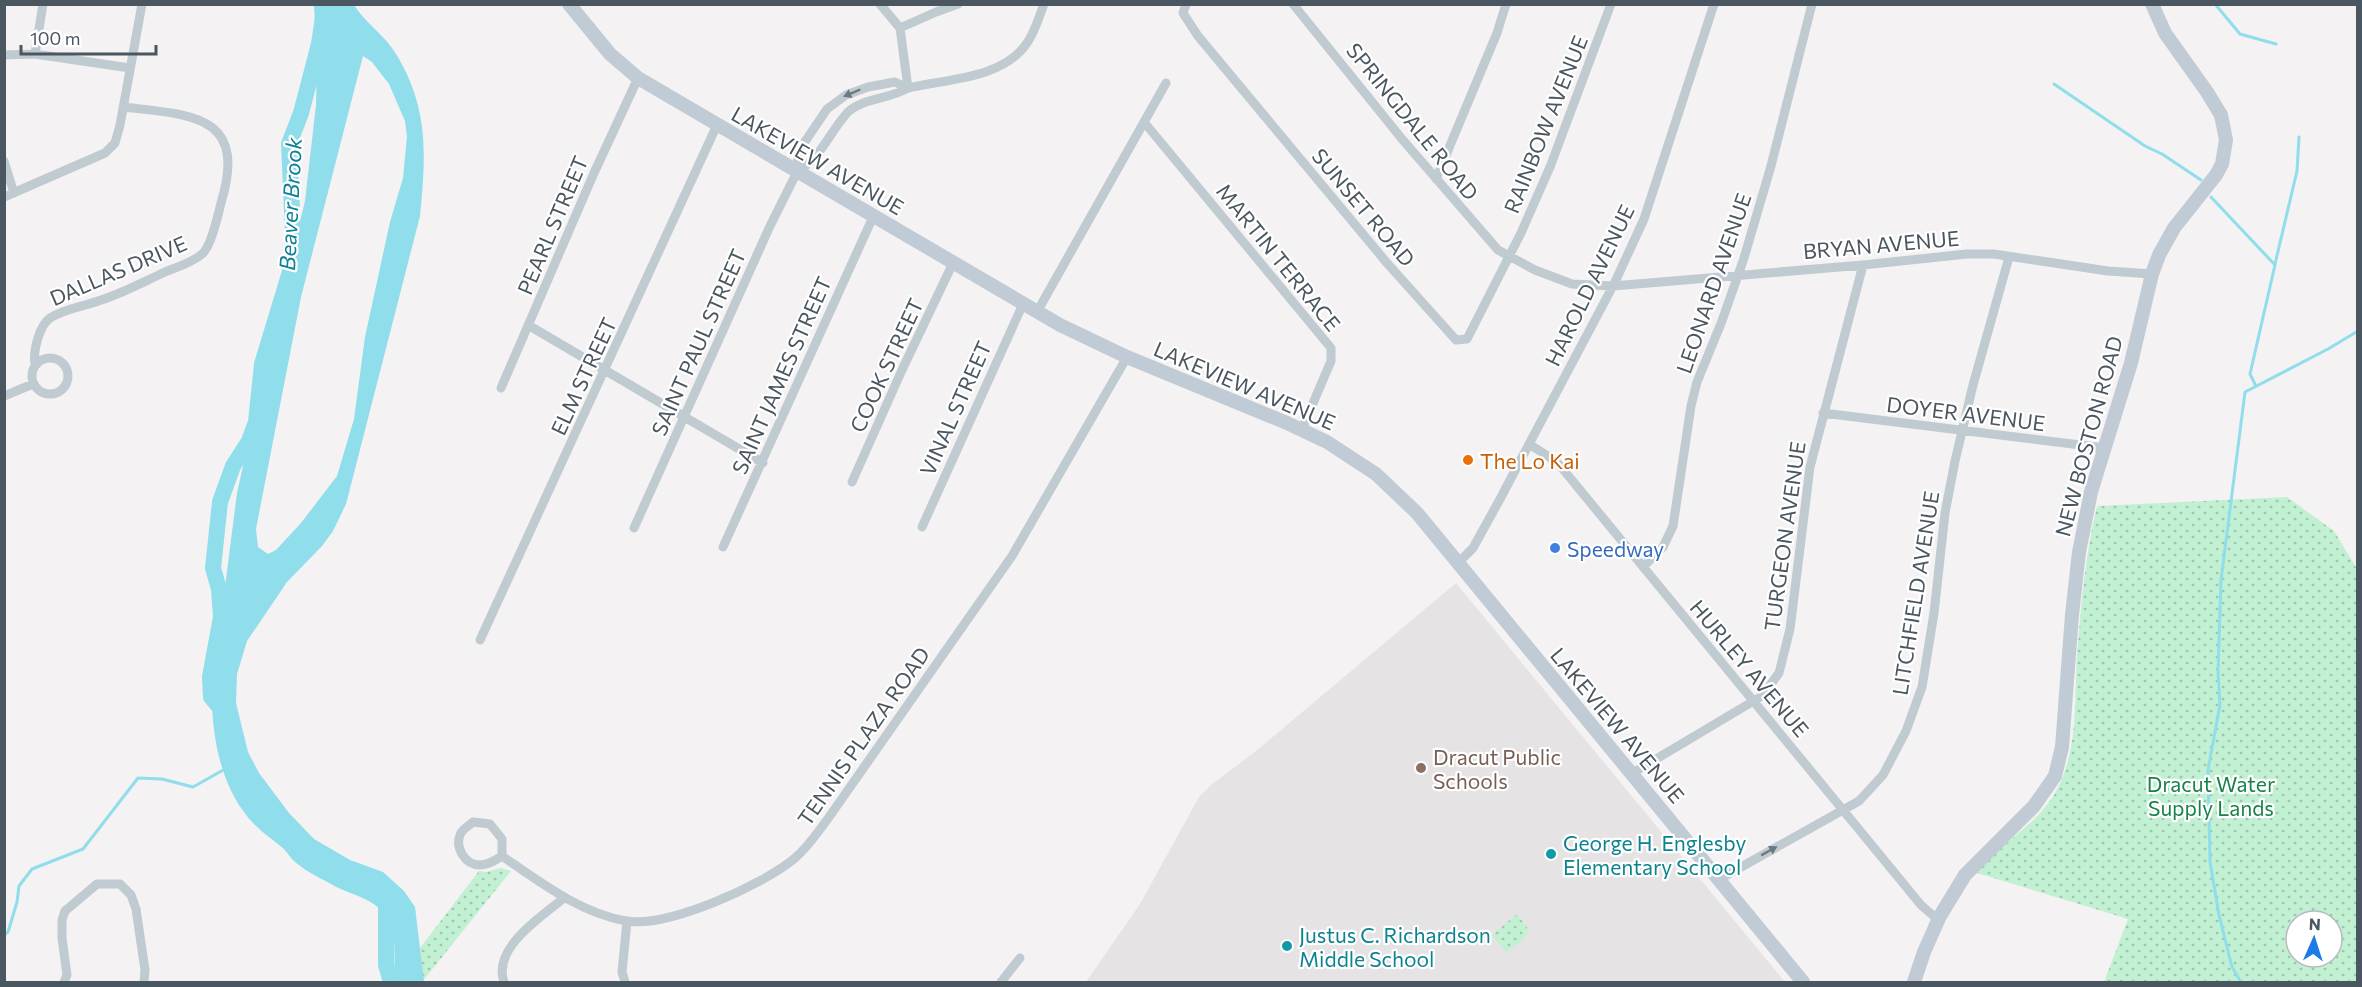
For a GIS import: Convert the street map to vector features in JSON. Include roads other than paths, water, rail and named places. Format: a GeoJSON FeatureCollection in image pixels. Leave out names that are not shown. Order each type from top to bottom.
{"type":"FeatureCollection","features":[{"type":"Feature","properties":{"kind":"main road","name":"LAKEVIEW AVENUE"},"geometry":{"type":"LineString","coordinates":[[569,4],[601,44],[638,78],[873,217],[1077,334],[1302,429],[1339,449],[1384,481],[1417,513],[1803,982]]}},
{"type":"Feature","properties":{"kind":"main road","name":"NEW BOSTON ROAD"},"geometry":{"type":"LineString","coordinates":[[1914,982],[1938,921],[1965,875],[2034,806],[2055,776],[2062,747],[2079,552],[2091,492],[2131,363],[2152,274],[2159,255],[2169,235],[2222,164],[2226,140],[2223,122],[2213,101],[2165,33],[2152,4]]}},
{"type":"Feature","properties":{"kind":"street"},"geometry":{"type":"LineString","coordinates":[[35,54],[43,4]]}},
{"type":"Feature","properties":{"kind":"street"},"geometry":{"type":"LineString","coordinates":[[4,161],[9,195],[105,153],[115,143],[142,4]]}},
{"type":"Feature","properties":{"kind":"street"},"geometry":{"type":"LineString","coordinates":[[880,4],[900,28],[908,88]]}},
{"type":"Feature","properties":{"kind":"street"},"geometry":{"type":"LineString","coordinates":[[900,28],[958,4]]}},
{"type":"Feature","properties":{"kind":"street"},"geometry":{"type":"LineString","coordinates":[[797,172],[815,158],[832,132],[850,111],[870,102],[898,94],[908,88],[990,71],[1010,62],[1027,44],[1044,4]]}},
{"type":"Feature","properties":{"kind":"street","name":"SPRINGDALE ROAD"},"geometry":{"type":"LineString","coordinates":[[1293,4],[1436,179],[1498,250],[1535,270],[1572,284],[1613,286]]}},
{"type":"Feature","properties":{"kind":"street"},"geometry":{"type":"LineString","coordinates":[[1436,179],[1497,33],[1506,4]]}},
{"type":"Feature","properties":{"kind":"street","name":"RAINBOW AVENUE"},"geometry":{"type":"LineString","coordinates":[[1510,256],[1550,167],[1611,4]]}},
{"type":"Feature","properties":{"kind":"street","name":"HAROLD AVENUE"},"geometry":{"type":"LineString","coordinates":[[1458,563],[1473,548],[1613,286],[1644,219],[1714,4]]}},
{"type":"Feature","properties":{"kind":"street","name":"LEONARD AVENUE"},"geometry":{"type":"LineString","coordinates":[[1643,567],[1663,547],[1673,526],[1691,406],[1697,382],[1722,321],[1771,166],[1812,4]]}},
{"type":"Feature","properties":{"kind":"street","name":"SUNSET ROAD"},"geometry":{"type":"LineString","coordinates":[[1185,8],[1198,36],[1387,263],[1456,340],[1467,339],[1510,256]]}},
{"type":"Feature","properties":{"kind":"street"},"geometry":{"type":"LineString","coordinates":[[4,55],[35,54],[130,68]]}},
{"type":"Feature","properties":{"kind":"street","name":"PEARL STREET"},"geometry":{"type":"LineString","coordinates":[[501,388],[594,173],[638,78]]}},
{"type":"Feature","properties":{"kind":"street"},"geometry":{"type":"LineString","coordinates":[[797,172],[798,152],[827,109],[846,95],[868,87],[895,82],[908,88]]}},
{"type":"Feature","properties":{"kind":"street"},"geometry":{"type":"LineString","coordinates":[[1037,312],[1166,83]]}},
{"type":"Feature","properties":{"kind":"street","name":"DALLAS DRIVE"},"geometry":{"type":"LineString","coordinates":[[33,384],[31,374],[35,364],[35,353],[41,332],[50,318],[111,296],[186,263],[202,255],[207,246],[229,174],[230,161],[225,143],[211,127],[198,120],[176,114],[123,107]]}},
{"type":"Feature","properties":{"kind":"street","name":"MARTIN TERRACE"},"geometry":{"type":"LineString","coordinates":[[1144,122],[1331,348],[1331,360],[1302,429]]}},
{"type":"Feature","properties":{"kind":"street","name":"ELM STREET"},"geometry":{"type":"LineString","coordinates":[[480,640],[717,125]]}},
{"type":"Feature","properties":{"kind":"street","name":"SAINT PAUL STREET"},"geometry":{"type":"LineString","coordinates":[[634,528],[797,172]]}},
{"type":"Feature","properties":{"kind":"street","name":"SAINT JAMES STREET"},"geometry":{"type":"LineString","coordinates":[[723,548],[873,217]]}},
{"type":"Feature","properties":{"kind":"street","name":"BRYAN AVENUE"},"geometry":{"type":"LineString","coordinates":[[1613,286],[1967,254],[2152,274]]}},
{"type":"Feature","properties":{"kind":"street","name":"LITCHFIELD AVENUE"},"geometry":{"type":"LineString","coordinates":[[1718,880],[1858,801],[1883,775],[1906,731],[1922,687],[1934,613],[1945,513],[1962,430],[2009,257]]}},
{"type":"Feature","properties":{"kind":"street","name":"COOK STREET"},"geometry":{"type":"LineString","coordinates":[[852,482],[953,263]]}},
{"type":"Feature","properties":{"kind":"street","name":"TURGEON AVENUE"},"geometry":{"type":"LineString","coordinates":[[1631,774],[1754,701],[1767,691],[1781,665],[1790,629],[1810,467],[1863,265]]}},
{"type":"Feature","properties":{"kind":"street","name":"VINAL STREET"},"geometry":{"type":"LineString","coordinates":[[922,527],[1023,304]]}},
{"type":"Feature","properties":{"kind":"street"},"geometry":{"type":"LineString","coordinates":[[528,325],[762,463]]}},
{"type":"Feature","properties":{"kind":"street","name":"TENNIS PLAZA ROAD"},"geometry":{"type":"LineString","coordinates":[[502,856],[564,898],[627,921],[657,920],[699,907],[764,878],[794,858],[807,846],[1012,556],[1127,357]]}},
{"type":"Feature","properties":{"kind":"street"},"geometry":{"type":"LineString","coordinates":[[4,396],[33,384],[43,393],[54,394],[63,389],[68,377],[66,368],[57,359],[44,358],[35,364]]}},
{"type":"Feature","properties":{"kind":"street","name":"DOYER AVENUE"},"geometry":{"type":"LineString","coordinates":[[1823,413],[2105,448]]}},
{"type":"Feature","properties":{"kind":"street","name":"HURLEY AVENUE"},"geometry":{"type":"LineString","coordinates":[[1529,444],[1557,462],[1921,905],[1938,921]]}},
{"type":"Feature","properties":{"kind":"street"},"geometry":{"type":"LineString","coordinates":[[473,822],[490,824],[502,839],[502,856],[488,864],[477,865],[464,858],[458,846],[461,832],[473,822]]}},
{"type":"Feature","properties":{"kind":"street"},"geometry":{"type":"LineString","coordinates":[[64,982],[67,975],[62,920],[65,911],[97,884],[108,883],[120,884],[132,895],[145,970],[144,982]]}},
{"type":"Feature","properties":{"kind":"street"},"geometry":{"type":"LineString","coordinates":[[504,982],[502,977],[504,960],[513,941],[564,898]]}},
{"type":"Feature","properties":{"kind":"street"},"geometry":{"type":"LineString","coordinates":[[625,982],[622,972],[627,921]]}},
{"type":"Feature","properties":{"kind":"street"},"geometry":{"type":"LineString","coordinates":[[1001,982],[1020,958]]}},
{"type":"Feature","properties":{"kind":"water"},"geometry":{"type":"Polygon","coordinates":[[[314,5],[354,5],[396,54],[415,94],[423,132],[420,216],[346,504],[333,531],[322,546],[287,582],[247,641],[237,674],[236,703],[248,752],[259,773],[289,813],[314,839],[350,860],[383,872],[404,891],[415,907],[424,982],[395,982],[393,933],[383,912],[370,901],[339,888],[301,867],[284,849],[255,825],[234,796],[220,762],[216,744],[212,689],[237,493],[262,394],[268,355],[305,201],[316,105],[317,61],[314,5]],[[363,56],[301,297],[256,529],[258,547],[268,554],[276,550],[301,523],[337,476],[354,419],[365,337],[390,222],[403,178],[407,136],[405,121],[389,84],[372,62],[363,56]]]}},
{"type":"Feature","properties":{"kind":"waterway","name":"Beaver Brook"},"geometry":{"type":"LineString","coordinates":[[222,714],[211,697],[210,677],[221,617],[219,589],[213,568],[220,502],[233,466],[249,441],[256,422],[262,364],[292,265],[289,144],[301,113],[319,44],[325,4]]}},
{"type":"Feature","properties":{"kind":"waterway"},"geometry":{"type":"LineString","coordinates":[[2215,4],[2240,34],[2276,44]]}},
{"type":"Feature","properties":{"kind":"waterway"},"geometry":{"type":"LineString","coordinates":[[2054,84],[2145,146],[2162,154],[2201,180]]}},
{"type":"Feature","properties":{"kind":"waterway"},"geometry":{"type":"LineString","coordinates":[[2275,264],[2297,171],[2299,137]]}},
{"type":"Feature","properties":{"kind":"waterway"},"geometry":{"type":"LineString","coordinates":[[2211,197],[2275,265],[2250,374],[2256,386]]}},
{"type":"Feature","properties":{"kind":"waterway"},"geometry":{"type":"LineString","coordinates":[[2241,982],[2232,967],[2219,915],[2210,862],[2208,770],[2220,705],[2218,672],[2221,580],[2245,392],[2358,331]]}},
{"type":"Feature","properties":{"kind":"waterway"},"geometry":{"type":"LineString","coordinates":[[4,935],[8,932],[19,886],[32,869],[83,849],[138,778],[162,779],[193,787],[225,769]]}},
{"type":"Feature","properties":{"kind":"waterway","name":"Beaver Brook"},"geometry":{"type":"LineString","coordinates":[[386,897],[386,965],[391,982]]}},
{"type":"Feature","properties":{"kind":"place","name":"The Lo Kai"},"geometry":{"type":"Point","coordinates":[1468,460]}},
{"type":"Feature","properties":{"kind":"place","name":"Speedway"},"geometry":{"type":"Point","coordinates":[1555,548]}},
{"type":"Feature","properties":{"kind":"place","name":"Dracut Public Schools"},"geometry":{"type":"Point","coordinates":[1421,768]}},
{"type":"Feature","properties":{"kind":"place","name":"George H. Englesby Elementary School"},"geometry":{"type":"Point","coordinates":[1551,854]}},
{"type":"Feature","properties":{"kind":"place","name":"Justus C. Richardson Middle School"},"geometry":{"type":"Point","coordinates":[1287,946]}},
{"type":"Feature","properties":{"kind":"park label","name":"Dracut Water Supply Lands"},"geometry":{"type":"Point","coordinates":[2211,795]}}]}
